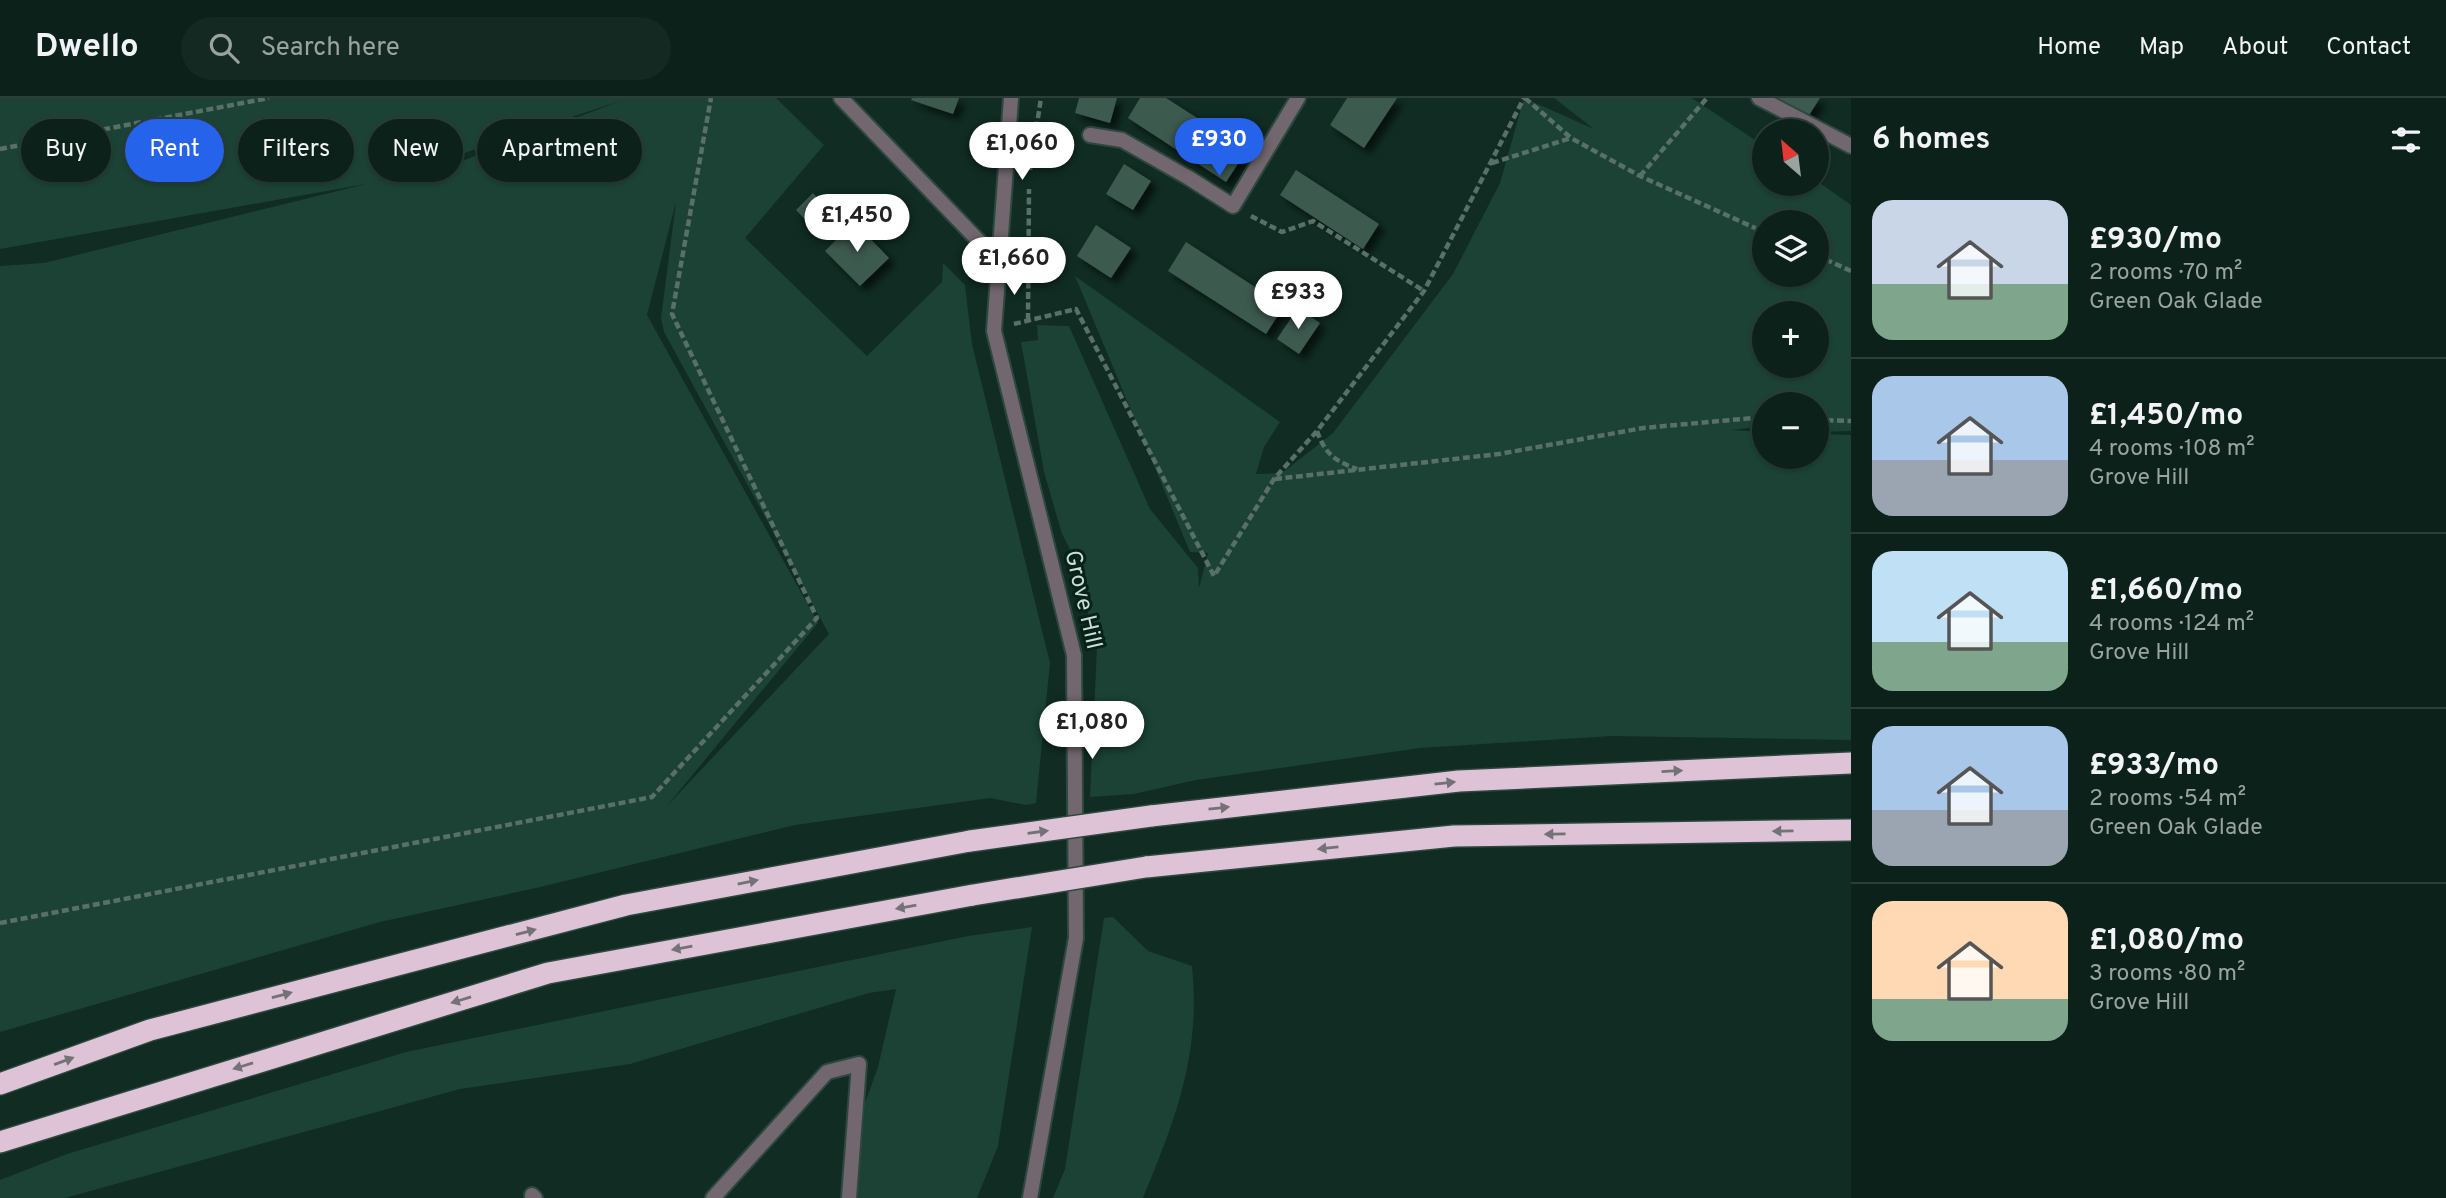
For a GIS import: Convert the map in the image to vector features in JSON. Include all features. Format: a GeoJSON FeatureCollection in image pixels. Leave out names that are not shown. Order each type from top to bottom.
{"type":"FeatureCollection","features":[{"type":"Feature","properties":{"kind":"highway"},"geometry":{"type":"LineString","coordinates":[[0,1084],[150,1030],[626,905],[970,841],[1151,816],[1458,781],[1851,763]]}},
{"type":"Feature","properties":{"kind":"highway"},"geometry":{"type":"LineString","coordinates":[[0,1143],[548,973],[973,895],[1146,867],[1454,836],[1851,831]]}},
{"type":"Feature","properties":{"kind":"street"},"geometry":{"type":"LineString","coordinates":[[841,98],[999,262]]}},
{"type":"Feature","properties":{"kind":"street","name":"Grove Hill"},"geometry":{"type":"LineString","coordinates":[[1011,98],[994,331],[1074,655],[1076,938],[1030,1198]]}},
{"type":"Feature","properties":{"kind":"street"},"geometry":{"type":"LineString","coordinates":[[1090,135],[1122,140],[1233,206],[1298,98]]}},
{"type":"Feature","properties":{"kind":"street"},"geometry":{"type":"LineString","coordinates":[[1759,98],[1851,146]]}},
{"type":"Feature","properties":{"kind":"street"},"geometry":{"type":"LineString","coordinates":[[713,1198],[827,1072],[859,1064],[849,1198]]}},
{"type":"Feature","properties":{"kind":"path"},"geometry":{"type":"LineString","coordinates":[[0,149],[269,98]]}},
{"type":"Feature","properties":{"kind":"path"},"geometry":{"type":"LineString","coordinates":[[0,923],[652,797],[817,618],[672,314],[711,98]]}},
{"type":"Feature","properties":{"kind":"path"},"geometry":{"type":"LineString","coordinates":[[1028,320],[1029,177],[1041,98]]}},
{"type":"Feature","properties":{"kind":"path"},"geometry":{"type":"LineString","coordinates":[[994,331],[1076,309],[1214,576],[1274,479],[1317,431],[1424,291],[1525,98],[1571,138],[1640,176],[1752,227]]}},
{"type":"Feature","properties":{"kind":"path"},"geometry":{"type":"LineString","coordinates":[[1640,176],[1707,98]]}},
{"type":"Feature","properties":{"kind":"path"},"geometry":{"type":"LineString","coordinates":[[1491,163],[1571,138]]}},
{"type":"Feature","properties":{"kind":"path"},"geometry":{"type":"LineString","coordinates":[[1233,206],[1282,232],[1313,221],[1424,291]]}},
{"type":"Feature","properties":{"kind":"path"},"geometry":{"type":"LineString","coordinates":[[1829,261],[1851,271]]}},
{"type":"Feature","properties":{"kind":"path"},"geometry":{"type":"LineString","coordinates":[[1274,479],[1499,454],[1643,428],[1752,418]]}},
{"type":"Feature","properties":{"kind":"path"},"geometry":{"type":"LineString","coordinates":[[1829,420],[1851,421]]}},
{"type":"Feature","properties":{"kind":"path"},"geometry":{"type":"LineString","coordinates":[[1317,431],[1323,448],[1336,462],[1358,470]]}},
{"type":"Feature","properties":{"kind":"green space"},"geometry":{"type":"Polygon","coordinates":[[[0,98],[776,98],[824,145],[745,238],[867,356],[942,282],[943,263],[965,285],[972,344],[1050,663],[1036,803],[1026,805],[990,798],[795,825],[536,888],[380,922],[0,1032],[0,266],[44,263],[366,184],[0,249],[0,98]],[[676,202],[647,315],[818,623],[666,807],[829,634],[664,332],[661,318],[676,202]]]}},
{"type":"Feature","properties":{"kind":"green space"},"geometry":{"type":"Polygon","coordinates":[[[1524,98],[1594,129],[1554,98],[1692,98],[1752,138],[1752,196],[1829,196],[1829,189],[1851,205],[1851,431],[1829,432],[1829,392],[1752,392],[1752,428],[1732,430],[1752,431],[1752,469],[1829,469],[1829,434],[1851,435],[1851,740],[1611,736],[1420,748],[1196,780],[1134,794],[1090,797],[1097,648],[1073,555],[1062,534],[1044,472],[1021,342],[1038,340],[1037,325],[1069,326],[1150,509],[1198,568],[1199,588],[1208,553],[1190,552],[1075,276],[1280,422],[1264,447],[1256,474],[1282,473],[1333,433],[1453,274],[1500,183],[1524,98]]]}},
{"type":"Feature","properties":{"kind":"green space"},"geometry":{"type":"Polygon","coordinates":[[[1113,917],[1148,951],[1192,966],[1194,998],[1189,1057],[1175,1113],[1143,1198],[1053,1198],[1065,1169],[1104,918],[1113,917]]]}},
{"type":"Feature","properties":{"kind":"green space"},"geometry":{"type":"Polygon","coordinates":[[[1032,927],[998,1146],[977,1198],[857,1198],[865,1103],[878,1067],[896,989],[869,993],[630,1064],[460,1089],[65,1198],[0,1198],[0,1180],[67,1154],[406,1052],[968,936],[1032,927]]]}},
{"type":"Feature","properties":{"kind":"building"},"geometry":{"type":"Polygon","coordinates":[[[959,98],[953,114],[911,100],[959,98]]]}},
{"type":"Feature","properties":{"kind":"building"},"geometry":{"type":"Polygon","coordinates":[[[1079,98],[1117,98],[1110,123],[1075,113],[1079,98]]]}},
{"type":"Feature","properties":{"kind":"building"},"geometry":{"type":"Polygon","coordinates":[[[1140,98],[1166,98],[1247,150],[1226,182],[1128,118],[1140,98]]]}},
{"type":"Feature","properties":{"kind":"building"},"geometry":{"type":"Polygon","coordinates":[[[1347,98],[1397,98],[1364,148],[1330,125],[1347,98]]]}},
{"type":"Feature","properties":{"kind":"building"},"geometry":{"type":"Polygon","coordinates":[[[1773,98],[1820,98],[1804,119],[1773,98]]]}},
{"type":"Feature","properties":{"kind":"building"},"geometry":{"type":"Polygon","coordinates":[[[1124,164],[1151,181],[1133,210],[1106,194],[1124,164]]]}},
{"type":"Feature","properties":{"kind":"building"},"geometry":{"type":"Polygon","coordinates":[[[1296,170],[1379,224],[1363,249],[1280,195],[1296,170]]]}},
{"type":"Feature","properties":{"kind":"building"},"geometry":{"type":"Polygon","coordinates":[[[813,193],[830,211],[813,228],[796,210],[813,193]]]}},
{"type":"Feature","properties":{"kind":"building"},"geometry":{"type":"Polygon","coordinates":[[[854,222],[889,258],[860,286],[825,251],[854,222]]]}},
{"type":"Feature","properties":{"kind":"building"},"geometry":{"type":"Polygon","coordinates":[[[1096,225],[1131,248],[1111,278],[1077,256],[1096,225]]]}},
{"type":"Feature","properties":{"kind":"building"},"geometry":{"type":"Polygon","coordinates":[[[1186,242],[1284,306],[1266,334],[1168,271],[1186,242]]]}},
{"type":"Feature","properties":{"kind":"building"},"geometry":{"type":"Polygon","coordinates":[[[1298,308],[1320,323],[1299,354],[1277,339],[1298,308]]]}}]}
